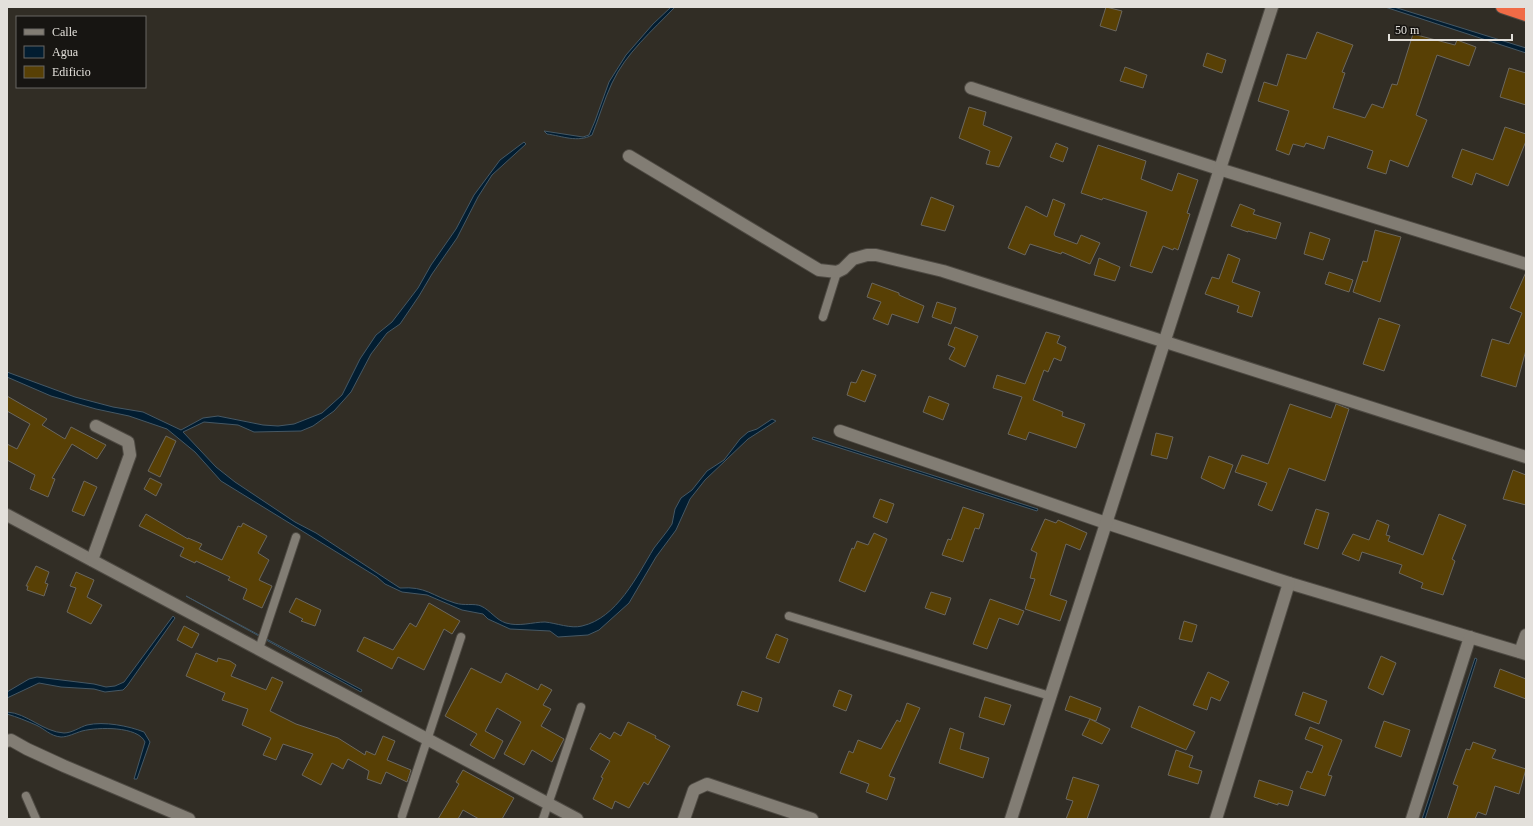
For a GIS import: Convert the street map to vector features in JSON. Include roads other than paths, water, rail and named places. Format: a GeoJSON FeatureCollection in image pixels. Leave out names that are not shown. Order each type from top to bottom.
{"type":"FeatureCollection","features":[{"type":"Feature","properties":{"kind":"highway"},"geometry":{"type":"LineString","coordinates":[[1502,7],[1526,15]]}},
{"type":"Feature","properties":{"kind":"street"},"geometry":{"type":"LineString","coordinates":[[1011,819],[1272,7]]}},
{"type":"Feature","properties":{"kind":"street"},"geometry":{"type":"LineString","coordinates":[[971,88],[1219,169],[1526,264]]}},
{"type":"Feature","properties":{"kind":"street"},"geometry":{"type":"LineString","coordinates":[[629,156],[810,266],[826,272],[837,272],[844,269],[853,259],[867,255],[943,271],[1019,294],[1526,458]]}},
{"type":"Feature","properties":{"kind":"street"},"geometry":{"type":"LineString","coordinates":[[92,560],[130,455],[128,442],[96,426]]}},
{"type":"Feature","properties":{"kind":"street"},"geometry":{"type":"LineString","coordinates":[[840,431],[1106,523],[1289,583],[1523,653],[1526,634]]}},
{"type":"Feature","properties":{"kind":"street"},"geometry":{"type":"LineString","coordinates":[[7,514],[577,819]]}},
{"type":"Feature","properties":{"kind":"street"},"geometry":{"type":"LineString","coordinates":[[1216,819],[1289,583]]}},
{"type":"Feature","properties":{"kind":"street"},"geometry":{"type":"LineString","coordinates":[[1412,819],[1470,637]]}},
{"type":"Feature","properties":{"kind":"street"},"geometry":{"type":"LineString","coordinates":[[7,741],[11,740],[58,763],[189,819]]}},
{"type":"Feature","properties":{"kind":"street"},"geometry":{"type":"LineString","coordinates":[[684,819],[694,790],[707,784],[812,819]]}},
{"type":"Feature","properties":{"kind":"lane"},"geometry":{"type":"LineString","coordinates":[[823,317],[837,272]]}},
{"type":"Feature","properties":{"kind":"lane"},"geometry":{"type":"LineString","coordinates":[[259,649],[296,537]]}},
{"type":"Feature","properties":{"kind":"lane"},"geometry":{"type":"LineString","coordinates":[[790,616],[1050,696]]}},
{"type":"Feature","properties":{"kind":"lane"},"geometry":{"type":"LineString","coordinates":[[402,816],[461,637]]}},
{"type":"Feature","properties":{"kind":"lane"},"geometry":{"type":"LineString","coordinates":[[543,819],[581,707]]}},
{"type":"Feature","properties":{"kind":"lane"},"geometry":{"type":"LineString","coordinates":[[26,796],[36,819]]}},
{"type":"Feature","properties":{"kind":"water"},"geometry":{"type":"Polygon","coordinates":[[[671,7],[675,7],[632,52],[618,72],[609,89],[592,135],[576,139],[547,134],[544,131],[583,137],[589,135],[609,82],[626,55],[653,24],[671,7]]]}},
{"type":"Feature","properties":{"kind":"water"},"geometry":{"type":"Polygon","coordinates":[[[1385,7],[1394,7],[1526,48],[1526,53],[1385,7]]]}},
{"type":"Feature","properties":{"kind":"water"},"geometry":{"type":"Polygon","coordinates":[[[524,142],[526,144],[492,175],[478,197],[457,238],[419,296],[400,324],[387,333],[371,354],[351,392],[334,411],[313,426],[301,431],[254,432],[238,425],[204,422],[183,432],[216,467],[235,482],[295,522],[316,533],[400,588],[423,590],[455,603],[481,606],[499,620],[506,623],[521,624],[545,622],[578,627],[594,622],[606,614],[625,594],[654,548],[672,524],[675,509],[681,498],[692,490],[707,471],[724,460],[740,439],[748,432],[757,429],[772,419],[776,421],[748,439],[705,480],[690,499],[676,530],[656,557],[629,603],[599,630],[588,635],[558,637],[550,631],[510,629],[488,619],[483,614],[462,610],[427,595],[402,592],[385,584],[377,577],[221,481],[195,452],[167,429],[129,416],[96,409],[51,396],[7,377],[7,372],[75,397],[113,407],[143,412],[181,430],[203,418],[218,416],[263,425],[278,426],[294,424],[322,413],[342,395],[360,359],[376,335],[392,322],[418,288],[431,265],[456,229],[474,195],[500,160],[524,142]]]}},
{"type":"Feature","properties":{"kind":"water"},"geometry":{"type":"Polygon","coordinates":[[[813,437],[1038,509],[1037,511],[812,439],[813,437]]]}},
{"type":"Feature","properties":{"kind":"water"},"geometry":{"type":"Polygon","coordinates":[[[186,596],[362,690],[361,692],[186,596]]]}},
{"type":"Feature","properties":{"kind":"water"},"geometry":{"type":"Polygon","coordinates":[[[173,616],[175,618],[123,690],[105,692],[94,689],[61,687],[39,683],[7,698],[7,692],[29,679],[37,677],[94,684],[106,687],[115,686],[124,682],[173,616]]]}},
{"type":"Feature","properties":{"kind":"water"},"geometry":{"type":"Polygon","coordinates":[[[1475,658],[1477,659],[1425,819],[1422,819],[1475,658]]]}},
{"type":"Feature","properties":{"kind":"water"},"geometry":{"type":"Polygon","coordinates":[[[7,712],[14,713],[56,732],[70,732],[87,725],[109,724],[124,726],[144,732],[150,742],[137,779],[134,779],[145,742],[141,737],[134,733],[117,729],[98,729],[82,731],[69,736],[61,737],[7,714],[7,712]]]}}]}
